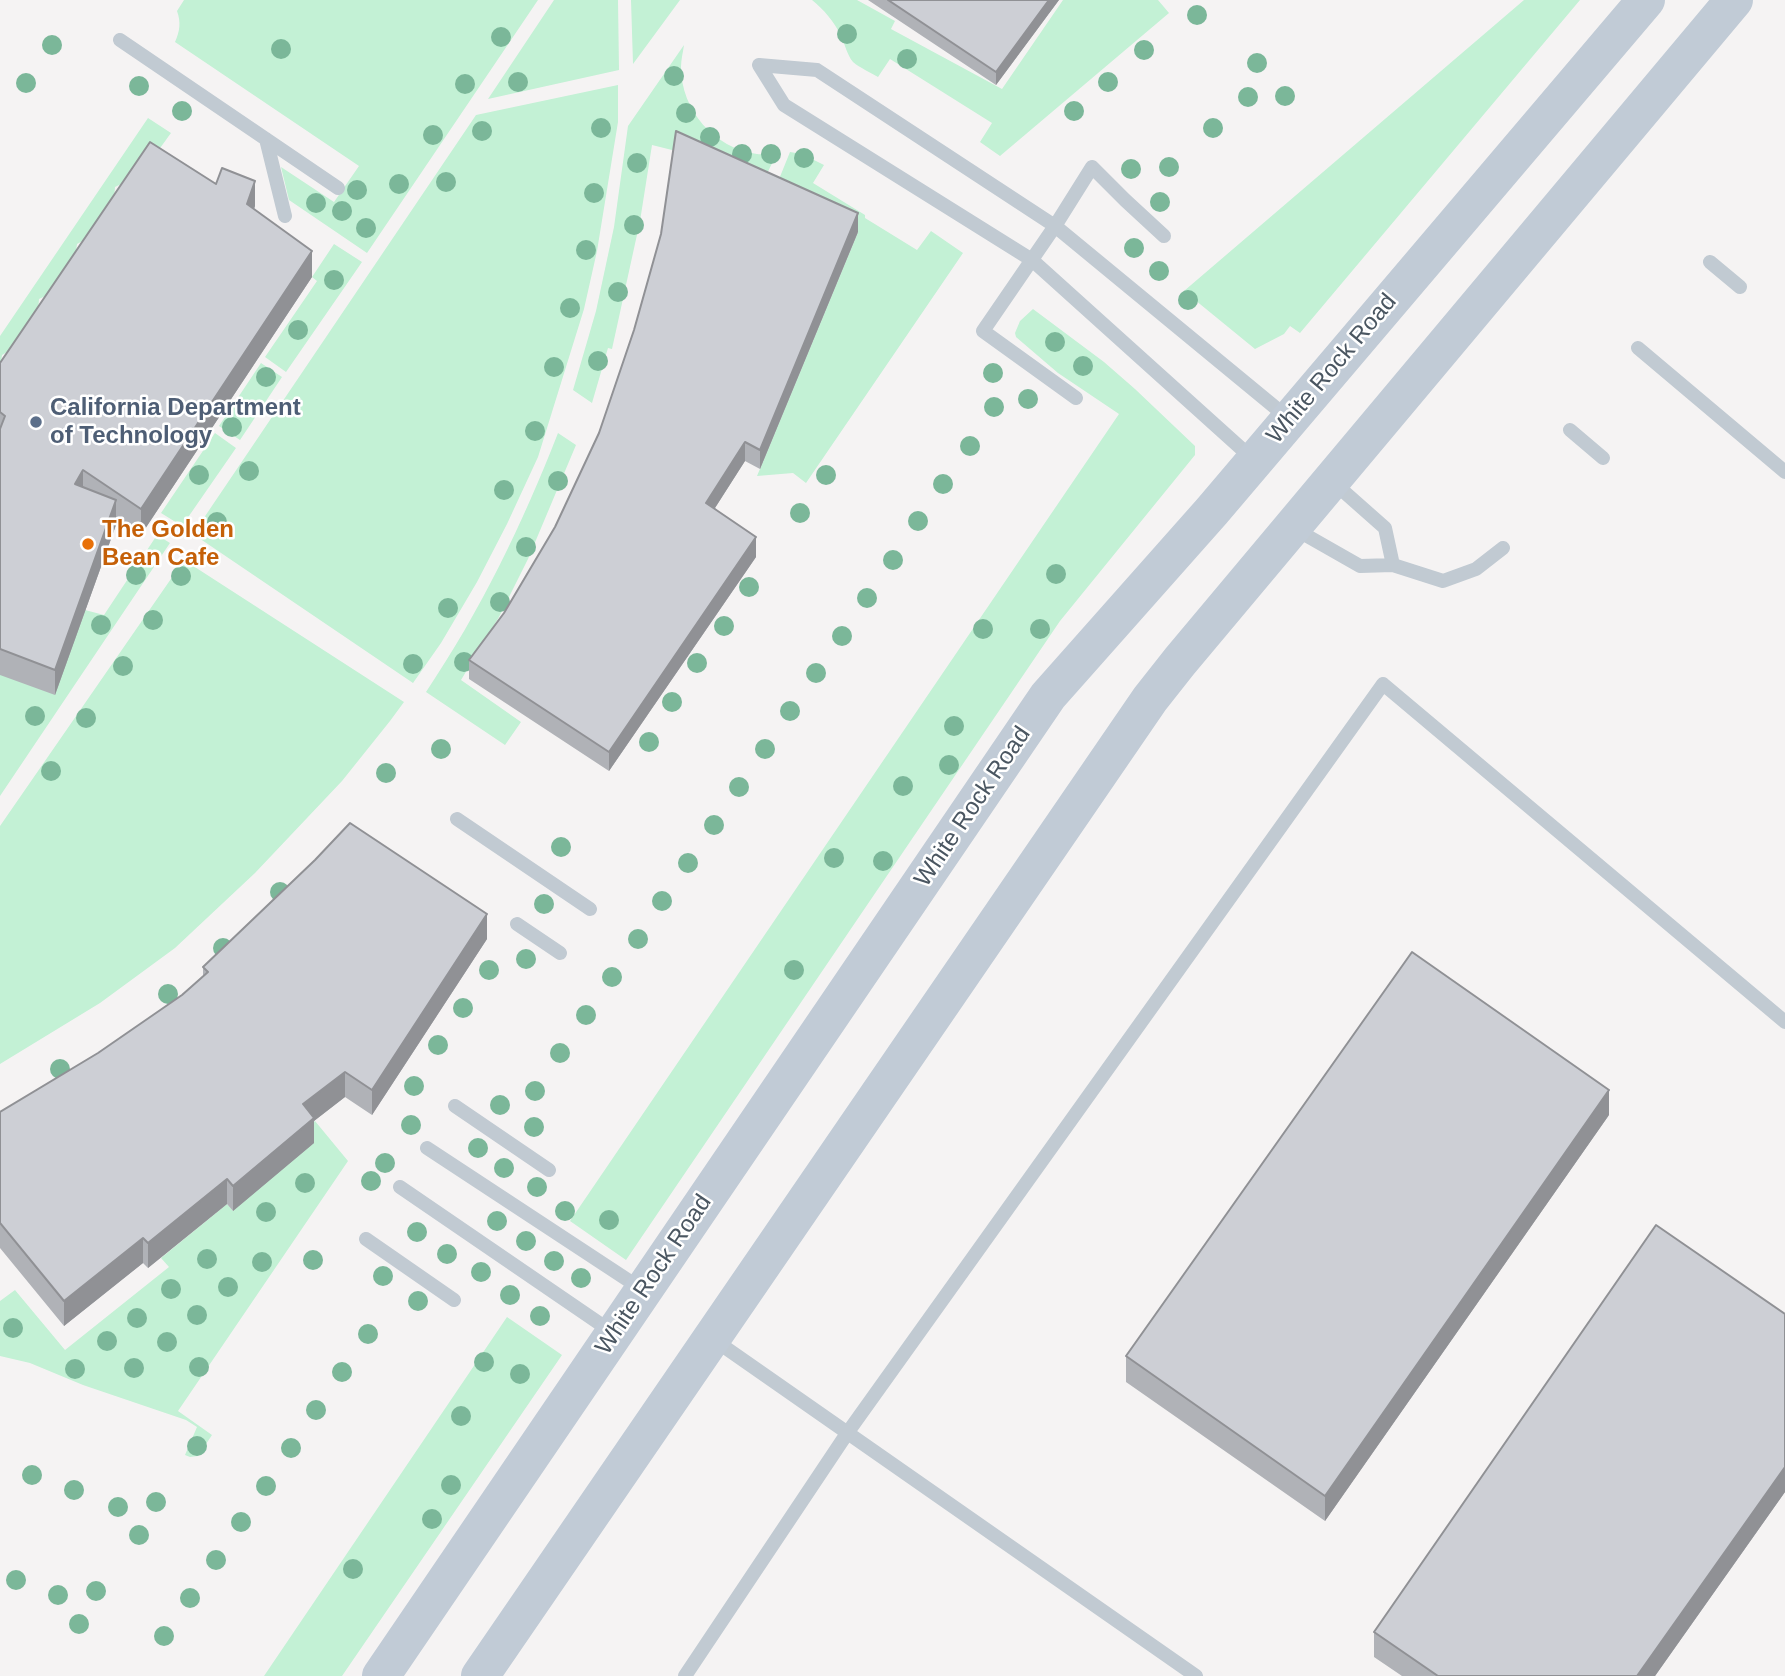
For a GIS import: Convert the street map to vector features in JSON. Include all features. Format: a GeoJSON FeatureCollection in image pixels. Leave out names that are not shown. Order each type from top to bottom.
{"type":"FeatureCollection","features":[{"type":"Feature","properties":{"kind":"main road","name":"White Rock Road"},"geometry":{"type":"LineString","coordinates":[[382,1676],[1048,696],[1212,511],[1646,0]]}},
{"type":"Feature","properties":{"kind":"main road"},"geometry":{"type":"LineString","coordinates":[[480,1676],[1150,699],[1734,0]]}},
{"type":"Feature","properties":{"kind":"lane"},"geometry":{"type":"LineString","coordinates":[[120,40],[338,188]]}},
{"type":"Feature","properties":{"kind":"lane"},"geometry":{"type":"LineString","coordinates":[[1254,460],[1032,260],[784,105],[759,65],[817,70],[1055,226],[1289,419]]}},
{"type":"Feature","properties":{"kind":"lane"},"geometry":{"type":"LineString","coordinates":[[266,139],[285,216]]}},
{"type":"Feature","properties":{"kind":"lane"},"geometry":{"type":"LineString","coordinates":[[1076,398],[983,331],[1092,167],[1164,236]]}},
{"type":"Feature","properties":{"kind":"lane"},"geometry":{"type":"LineString","coordinates":[[1710,262],[1740,286]]}},
{"type":"Feature","properties":{"kind":"lane"},"geometry":{"type":"LineString","coordinates":[[1638,348],[1785,472]]}},
{"type":"Feature","properties":{"kind":"lane"},"geometry":{"type":"LineString","coordinates":[[1570,430],[1603,458]]}},
{"type":"Feature","properties":{"kind":"lane"},"geometry":{"type":"LineString","coordinates":[[1331,480],[1385,528],[1393,565]]}},
{"type":"Feature","properties":{"kind":"lane"},"geometry":{"type":"LineString","coordinates":[[1292,527],[1360,566],[1393,565],[1443,581],[1476,569],[1503,548]]}},
{"type":"Feature","properties":{"kind":"lane"},"geometry":{"type":"LineString","coordinates":[[685,1676],[848,1432],[1383,684],[1785,1022]]}},
{"type":"Feature","properties":{"kind":"lane"},"geometry":{"type":"LineString","coordinates":[[457,819],[590,909]]}},
{"type":"Feature","properties":{"kind":"lane"},"geometry":{"type":"LineString","coordinates":[[517,924],[560,953]]}},
{"type":"Feature","properties":{"kind":"lane"},"geometry":{"type":"LineString","coordinates":[[455,1106],[549,1170]]}},
{"type":"Feature","properties":{"kind":"lane"},"geometry":{"type":"LineString","coordinates":[[427,1148],[644,1291]]}},
{"type":"Feature","properties":{"kind":"lane"},"geometry":{"type":"LineString","coordinates":[[400,1187],[614,1334]]}},
{"type":"Feature","properties":{"kind":"lane"},"geometry":{"type":"LineString","coordinates":[[366,1240],[454,1300]]}},
{"type":"Feature","properties":{"kind":"lane"},"geometry":{"type":"LineString","coordinates":[[712,1338],[1196,1676]]}},
{"type":"Feature","properties":{"kind":"green space"},"geometry":{"type":"Polygon","coordinates":[[[184,0],[538,0],[367,253],[289,200],[281,167],[334,202],[359,166],[175,42],[179,27],[177,11],[184,0]]]}},
{"type":"Feature","properties":{"kind":"green space"},"geometry":{"type":"Polygon","coordinates":[[[554,0],[618,0],[619,70],[488,99],[554,0]]]}},
{"type":"Feature","properties":{"kind":"green space"},"geometry":{"type":"Polygon","coordinates":[[[631,0],[680,0],[633,64],[631,0]]]}},
{"type":"Feature","properties":{"kind":"green space"},"geometry":{"type":"Polygon","coordinates":[[[812,0],[857,0],[895,21],[891,29],[1002,89],[1063,0],[1158,0],[1169,13],[1000,156],[980,142],[992,123],[890,59],[878,77],[853,62],[835,25],[812,0]]]}},
{"type":"Feature","properties":{"kind":"green space"},"geometry":{"type":"Polygon","coordinates":[[[1524,0],[1580,0],[1300,333],[1290,326],[1284,334],[1255,349],[1184,291],[1524,0]]]}},
{"type":"Feature","properties":{"kind":"green space"},"geometry":{"type":"Polygon","coordinates":[[[684,45],[681,64],[683,83],[687,98],[703,124],[727,144],[741,150],[759,154],[778,151],[760,188],[676,151],[652,145],[640,221],[612,349],[608,348],[592,403],[573,390],[596,311],[614,227],[628,126],[684,45]]]}},
{"type":"Feature","properties":{"kind":"green space"},"geometry":{"type":"Polygon","coordinates":[[[618,85],[618,122],[597,251],[584,309],[538,457],[477,582],[441,643],[413,683],[193,534],[476,115],[618,85]]]}},
{"type":"Feature","properties":{"kind":"green space"},"geometry":{"type":"Polygon","coordinates":[[[148,118],[171,133],[140,171],[115,187],[114,201],[90,237],[77,244],[75,259],[52,293],[39,299],[38,312],[14,348],[2,355],[0,369],[0,336],[148,118]]]}},
{"type":"Feature","properties":{"kind":"green space"},"geometry":{"type":"Polygon","coordinates":[[[790,152],[802,154],[824,165],[813,183],[917,250],[931,231],[963,253],[806,483],[793,473],[757,476],[858,232],[773,194],[790,152]]]}},
{"type":"Feature","properties":{"kind":"green space"},"geometry":{"type":"Polygon","coordinates":[[[334,244],[362,262],[286,372],[265,357],[317,281],[312,277],[334,244]]]}},
{"type":"Feature","properties":{"kind":"green space"},"geometry":{"type":"Polygon","coordinates":[[[1033,309],[1104,362],[1135,389],[1195,446],[1195,455],[1060,621],[626,1260],[570,1221],[1119,414],[1058,373],[1016,337],[1020,321],[1033,309]]]}},
{"type":"Feature","properties":{"kind":"green space"},"geometry":{"type":"Polygon","coordinates":[[[261,363],[282,377],[240,440],[219,426],[261,363]]]}},
{"type":"Feature","properties":{"kind":"green space"},"geometry":{"type":"Polygon","coordinates":[[[215,433],[236,448],[182,526],[161,513],[215,433]]]}},
{"type":"Feature","properties":{"kind":"green space"},"geometry":{"type":"Polygon","coordinates":[[[558,433],[576,445],[528,559],[499,617],[461,680],[521,722],[505,745],[426,692],[465,630],[499,566],[558,433]]]}},
{"type":"Feature","properties":{"kind":"green space"},"geometry":{"type":"Polygon","coordinates":[[[157,535],[170,543],[0,796],[0,675],[85,610],[104,615],[157,535]]]}},
{"type":"Feature","properties":{"kind":"green space"},"geometry":{"type":"Polygon","coordinates":[[[184,560],[404,702],[342,781],[255,873],[175,948],[100,1003],[0,1064],[0,826],[184,560]]]}},
{"type":"Feature","properties":{"kind":"green space"},"geometry":{"type":"Polygon","coordinates":[[[315,1121],[348,1161],[178,1411],[212,1435],[198,1456],[185,1455],[197,1427],[186,1420],[83,1385],[30,1363],[0,1356],[0,1301],[15,1290],[65,1350],[169,1267],[161,1258],[227,1204],[233,1211],[303,1129],[315,1121]]]}},
{"type":"Feature","properties":{"kind":"green space"},"geometry":{"type":"Polygon","coordinates":[[[507,1317],[562,1355],[342,1676],[264,1676],[507,1317]]]}},
{"type":"Feature","properties":{"kind":"building"},"geometry":{"type":"Polygon","coordinates":[[[888,0],[1049,0],[996,72],[888,0]]]}},
{"type":"Feature","properties":{"kind":"building"},"geometry":{"type":"Polygon","coordinates":[[[676,131],[858,213],[760,450],[745,442],[706,503],[756,537],[609,752],[469,660],[504,613],[555,527],[599,433],[634,330],[661,234],[676,131]]]}},
{"type":"Feature","properties":{"kind":"building"},"geometry":{"type":"Polygon","coordinates":[[[150,142],[216,184],[222,168],[255,181],[247,204],[312,251],[141,509],[83,470],[75,484],[116,500],[55,670],[0,649],[0,429],[5,416],[0,412],[0,363],[150,142]]]}},
{"type":"Feature","properties":{"kind":"building"},"geometry":{"type":"Polygon","coordinates":[[[350,823],[487,914],[372,1090],[345,1072],[303,1104],[314,1118],[233,1186],[227,1179],[148,1243],[143,1238],[64,1301],[0,1223],[0,1112],[98,1053],[182,995],[208,972],[203,967],[350,823]]]}},
{"type":"Feature","properties":{"kind":"building"},"geometry":{"type":"Polygon","coordinates":[[[1412,952],[1609,1090],[1325,1496],[1126,1356],[1412,952]]]}},
{"type":"Feature","properties":{"kind":"building"},"geometry":{"type":"Polygon","coordinates":[[[1656,1225],[1785,1314],[1785,1467],[1637,1676],[1438,1676],[1374,1632],[1656,1225]]]}},
{"type":"Feature","properties":{"kind":"place","name":"California Department of Technology"},"geometry":{"type":"Point","coordinates":[36,422]}},
{"type":"Feature","properties":{"kind":"place","name":"The Golden Bean Cafe"},"geometry":{"type":"Point","coordinates":[88,544]}}]}
